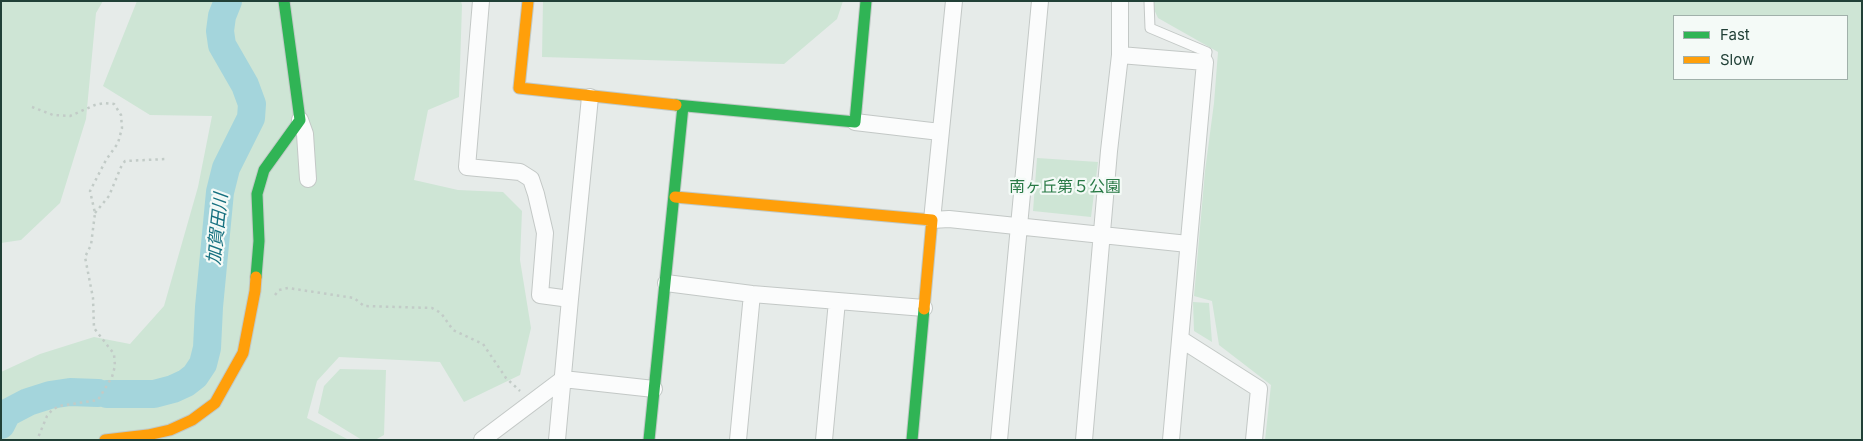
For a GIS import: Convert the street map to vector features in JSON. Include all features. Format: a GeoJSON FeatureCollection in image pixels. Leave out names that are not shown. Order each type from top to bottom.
{"type":"FeatureCollection","features":[{"type":"Feature","properties":{"kind":"street"},"geometry":{"type":"LineString","coordinates":[[284,1],[300,120],[305,134],[308,178]]}},
{"type":"Feature","properties":{"kind":"street"},"geometry":{"type":"LineString","coordinates":[[481,1],[466,167],[520,172],[530,179],[536,194],[545,233],[540,295],[570,299]]}},
{"type":"Feature","properties":{"kind":"street"},"geometry":{"type":"LineString","coordinates":[[528,1],[519,88],[590,97],[940,132]]}},
{"type":"Feature","properties":{"kind":"street"},"geometry":{"type":"LineString","coordinates":[[855,122],[866,1]]}},
{"type":"Feature","properties":{"kind":"street"},"geometry":{"type":"LineString","coordinates":[[912,440],[954,1]]}},
{"type":"Feature","properties":{"kind":"street"},"geometry":{"type":"LineString","coordinates":[[999,440],[1040,1]]}},
{"type":"Feature","properties":{"kind":"street"},"geometry":{"type":"LineString","coordinates":[[1084,440],[1120,55],[1120,1]]}},
{"type":"Feature","properties":{"kind":"street"},"geometry":{"type":"LineString","coordinates":[[1120,55],[1205,62],[1188,244],[1182,340],[1171,440]]}},
{"type":"Feature","properties":{"kind":"street"},"geometry":{"type":"LineString","coordinates":[[557,440],[590,97]]}},
{"type":"Feature","properties":{"kind":"street"},"geometry":{"type":"LineString","coordinates":[[649,440],[683,106]]}},
{"type":"Feature","properties":{"kind":"street"},"geometry":{"type":"LineString","coordinates":[[105,440],[148,435],[170,430],[192,420],[215,403],[243,353],[248,337],[255,291],[259,241],[257,194],[264,170],[300,120]]}},
{"type":"Feature","properties":{"kind":"street"},"geometry":{"type":"LineString","coordinates":[[675,197],[932,220],[949,219],[1188,244]]}},
{"type":"Feature","properties":{"kind":"street"},"geometry":{"type":"LineString","coordinates":[[666,283],[752,294],[924,308]]}},
{"type":"Feature","properties":{"kind":"street"},"geometry":{"type":"LineString","coordinates":[[738,440],[752,294]]}},
{"type":"Feature","properties":{"kind":"street"},"geometry":{"type":"LineString","coordinates":[[824,440],[837,301]]}},
{"type":"Feature","properties":{"kind":"street"},"geometry":{"type":"LineString","coordinates":[[1182,340],[1259,389],[1254,440]]}},
{"type":"Feature","properties":{"kind":"street"},"geometry":{"type":"LineString","coordinates":[[482,440],[563,379],[654,389]]}},
{"type":"Feature","properties":{"kind":"lane"},"geometry":{"type":"LineString","coordinates":[[1149,1],[1150,28],[1207,52],[1205,62]]}},
{"type":"Feature","properties":{"kind":"path"},"geometry":{"type":"LineString","coordinates":[[32,107],[53,115],[70,116],[95,104],[114,104],[121,115],[122,128],[118,143],[106,160],[90,191],[95,213],[91,245],[85,257],[93,298],[94,328],[114,354],[115,366],[112,377],[98,400],[59,406],[52,410],[47,416],[37,440]]}},
{"type":"Feature","properties":{"kind":"path"},"geometry":{"type":"LineString","coordinates":[[95,213],[109,196],[125,161],[166,159]]}},
{"type":"Feature","properties":{"kind":"path"},"geometry":{"type":"LineString","coordinates":[[270,299],[279,290],[288,288],[354,298],[364,306],[432,308],[441,313],[453,330],[483,344],[506,378],[532,402]]}},
{"type":"Feature","properties":{"kind":"green space"},"geometry":{"type":"Polygon","coordinates":[[[1,1],[103,1],[96,13],[86,119],[60,203],[21,240],[1,243],[1,1]]]}},
{"type":"Feature","properties":{"kind":"green space"},"geometry":{"type":"Polygon","coordinates":[[[137,1],[461,1],[459,97],[428,110],[414,180],[458,190],[503,192],[522,211],[520,260],[531,328],[520,375],[464,402],[440,362],[339,357],[317,381],[307,418],[349,440],[1,440],[1,372],[40,354],[94,337],[130,344],[164,306],[198,187],[212,116],[150,115],[103,86],[137,1]]]}},
{"type":"Feature","properties":{"kind":"green space"},"geometry":{"type":"Polygon","coordinates":[[[543,1],[843,1],[837,19],[784,64],[542,57],[543,1]]]}},
{"type":"Feature","properties":{"kind":"green space"},"geometry":{"type":"Polygon","coordinates":[[[1150,1],[1862,1],[1862,440],[1265,440],[1271,385],[1219,345],[1212,301],[1194,296],[1218,52],[1158,18],[1150,1]]]}},
{"type":"Feature","properties":{"kind":"green space","name":"南ヶ丘第５公園"},"geometry":{"type":"Polygon","coordinates":[[[1037,158],[1098,162],[1091,217],[1033,211],[1037,158]]]}},
{"type":"Feature","properties":{"kind":"green space"},"geometry":{"type":"Polygon","coordinates":[[[1193,302],[1209,303],[1212,342],[1194,331],[1193,302]]]}},
{"type":"Feature","properties":{"kind":"green space"},"geometry":{"type":"Polygon","coordinates":[[[340,369],[386,370],[384,435],[375,440],[362,440],[318,413],[324,386],[340,369]]]}},
{"type":"Feature","properties":{"kind":"waterway","name":"加賀田川"},"geometry":{"type":"LineString","coordinates":[[107,394],[154,394],[173,389],[195,376],[203,364],[207,348],[220,192],[226,168],[251,118],[252,104],[245,85],[222,45],[220,31],[222,16],[228,1]]}},
{"type":"Feature","properties":{"kind":"waterway","name":"加賀田川"},"geometry":{"type":"LineString","coordinates":[[1,425],[7,413],[28,402],[50,395],[70,392],[98,393]]}},
{"type":"Feature","properties":{"kind":"waterway"},"geometry":{"type":"LineString","coordinates":[[1,407],[7,413]]}},
{"type":"Feature","properties":{"kind":"traffic: fast"},"geometry":{"type":"LineString","coordinates":[[256,277],[259,241],[257,194],[264,170],[300,120],[284,1]]}},
{"type":"Feature","properties":{"kind":"traffic: fast"},"geometry":{"type":"LineString","coordinates":[[676,105],[855,122],[866,1]]}},
{"type":"Feature","properties":{"kind":"traffic: fast"},"geometry":{"type":"LineString","coordinates":[[649,440],[683,106]]}},
{"type":"Feature","properties":{"kind":"traffic: fast"},"geometry":{"type":"LineString","coordinates":[[912,440],[924,309]]}},
{"type":"Feature","properties":{"kind":"traffic: slow"},"geometry":{"type":"LineString","coordinates":[[528,1],[519,88],[676,105]]}},
{"type":"Feature","properties":{"kind":"traffic: slow"},"geometry":{"type":"LineString","coordinates":[[675,197],[932,220],[924,309]]}},
{"type":"Feature","properties":{"kind":"traffic: slow"},"geometry":{"type":"LineString","coordinates":[[105,440],[148,435],[170,430],[192,420],[215,403],[243,353],[256,277]]}}]}
